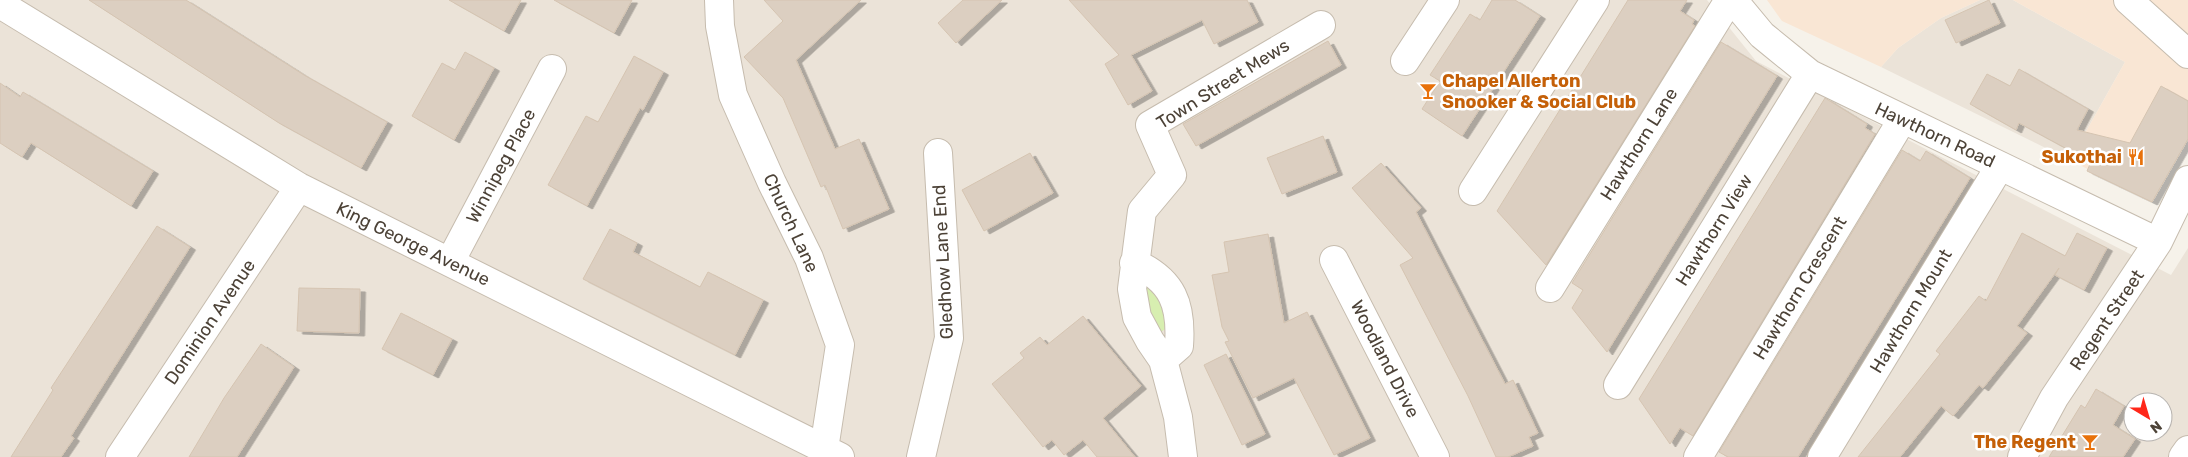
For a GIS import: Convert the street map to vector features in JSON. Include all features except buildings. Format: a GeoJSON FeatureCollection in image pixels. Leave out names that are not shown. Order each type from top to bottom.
{"type":"FeatureCollection","features":[{"type":"Feature","properties":{"kind":"street","name":"Church Lane"},"geometry":{"type":"LineString","coordinates":[[719,0],[720,26],[733,95],[772,183],[809,258],[840,345],[832,453]]}},
{"type":"Feature","properties":{"kind":"street"},"geometry":{"type":"LineString","coordinates":[[1405,61],[1445,0]]}},
{"type":"Feature","properties":{"kind":"street"},"geometry":{"type":"LineString","coordinates":[[1473,191],[1594,0]]}},
{"type":"Feature","properties":{"kind":"street","name":"Hawthorn Lane"},"geometry":{"type":"LineString","coordinates":[[1550,288],[1729,0]]}},
{"type":"Feature","properties":{"kind":"street","name":"Hawthorn Road"},"geometry":{"type":"LineString","coordinates":[[1733,0],[1762,35],[1810,74],[2158,242]]}},
{"type":"Feature","properties":{"kind":"street"},"geometry":{"type":"LineString","coordinates":[[2128,0],[2188,54]]}},
{"type":"Feature","properties":{"kind":"street","name":"King George Avenue"},"geometry":{"type":"LineString","coordinates":[[0,4],[299,187],[832,453]]}},
{"type":"Feature","properties":{"kind":"street","name":"Town Street Mews"},"geometry":{"type":"LineString","coordinates":[[1183,457],[1178,417],[1163,360],[1136,317],[1132,289],[1142,211],[1172,175],[1150,124],[1321,25]]}},
{"type":"Feature","properties":{"kind":"street","name":"Winnipeg Place"},"geometry":{"type":"LineString","coordinates":[[450,262],[552,69]]}},
{"type":"Feature","properties":{"kind":"street","name":"Hawthorn View"},"geometry":{"type":"LineString","coordinates":[[1618,385],[1810,74]]}},
{"type":"Feature","properties":{"kind":"street","name":"Hawthorn Crescent"},"geometry":{"type":"LineString","coordinates":[[1698,457],[1902,120]]}},
{"type":"Feature","properties":{"kind":"street","name":"Gledhow Lane End"},"geometry":{"type":"LineString","coordinates":[[921,457],[949,338],[938,153]]}},
{"type":"Feature","properties":{"kind":"street","name":"Hawthorn Mount"},"geometry":{"type":"LineString","coordinates":[[1822,457],[2000,166]]}},
{"type":"Feature","properties":{"kind":"street","name":"Regent Street"},"geometry":{"type":"LineString","coordinates":[[2022,457],[2054,398],[2158,242],[2188,180]]}},
{"type":"Feature","properties":{"kind":"street","name":"Dominion Avenue"},"geometry":{"type":"LineString","coordinates":[[120,457],[299,187]]}},
{"type":"Feature","properties":{"kind":"street","name":"Woodland Drive"},"geometry":{"type":"LineString","coordinates":[[1334,260],[1435,457]]}},
{"type":"Feature","properties":{"kind":"street"},"geometry":{"type":"LineString","coordinates":[[1134,263],[1152,271],[1174,295],[1181,324],[1179,346],[1163,360]]}},
{"type":"Feature","properties":{"kind":"street"},"geometry":{"type":"LineString","coordinates":[[2183,457],[2188,450]]}},
{"type":"Feature","properties":{"kind":"shaded area"},"geometry":{"type":"Polygon","coordinates":[[[0,0],[1707,0],[1756,61],[1972,173],[2171,275],[2188,248],[2188,457],[0,457],[0,0]]]}},
{"type":"Feature","properties":{"kind":"shaded area"},"geometry":{"type":"Polygon","coordinates":[[[1767,0],[1980,0],[1941,18],[1898,48],[1881,67],[1782,21],[1767,0]]]}},
{"type":"Feature","properties":{"kind":"shaded area"},"geometry":{"type":"Polygon","coordinates":[[[1980,0],[2013,0],[2125,62],[2070,160],[1881,67],[1898,48],[1941,18],[1980,0]]]}},
{"type":"Feature","properties":{"kind":"shaded area"},"geometry":{"type":"Polygon","coordinates":[[[2013,0],[2188,0],[2188,139],[2152,202],[2070,160],[2125,62],[2013,0]]]}},
{"type":"Feature","properties":{"kind":"green space"},"geometry":{"type":"Polygon","coordinates":[[[1156,282],[1168,327],[1161,332],[1157,330],[1146,305],[1146,285],[1156,282]]]}},
{"type":"Feature","properties":{"kind":"place","name":"Chapel Allerton Snooker & Social Club"},"geometry":{"type":"Point","coordinates":[1428,91]}},
{"type":"Feature","properties":{"kind":"place","name":"Sukothai"},"geometry":{"type":"Point","coordinates":[2136,157]}},
{"type":"Feature","properties":{"kind":"place","name":"The Regent"},"geometry":{"type":"Point","coordinates":[2090,442]}}]}
